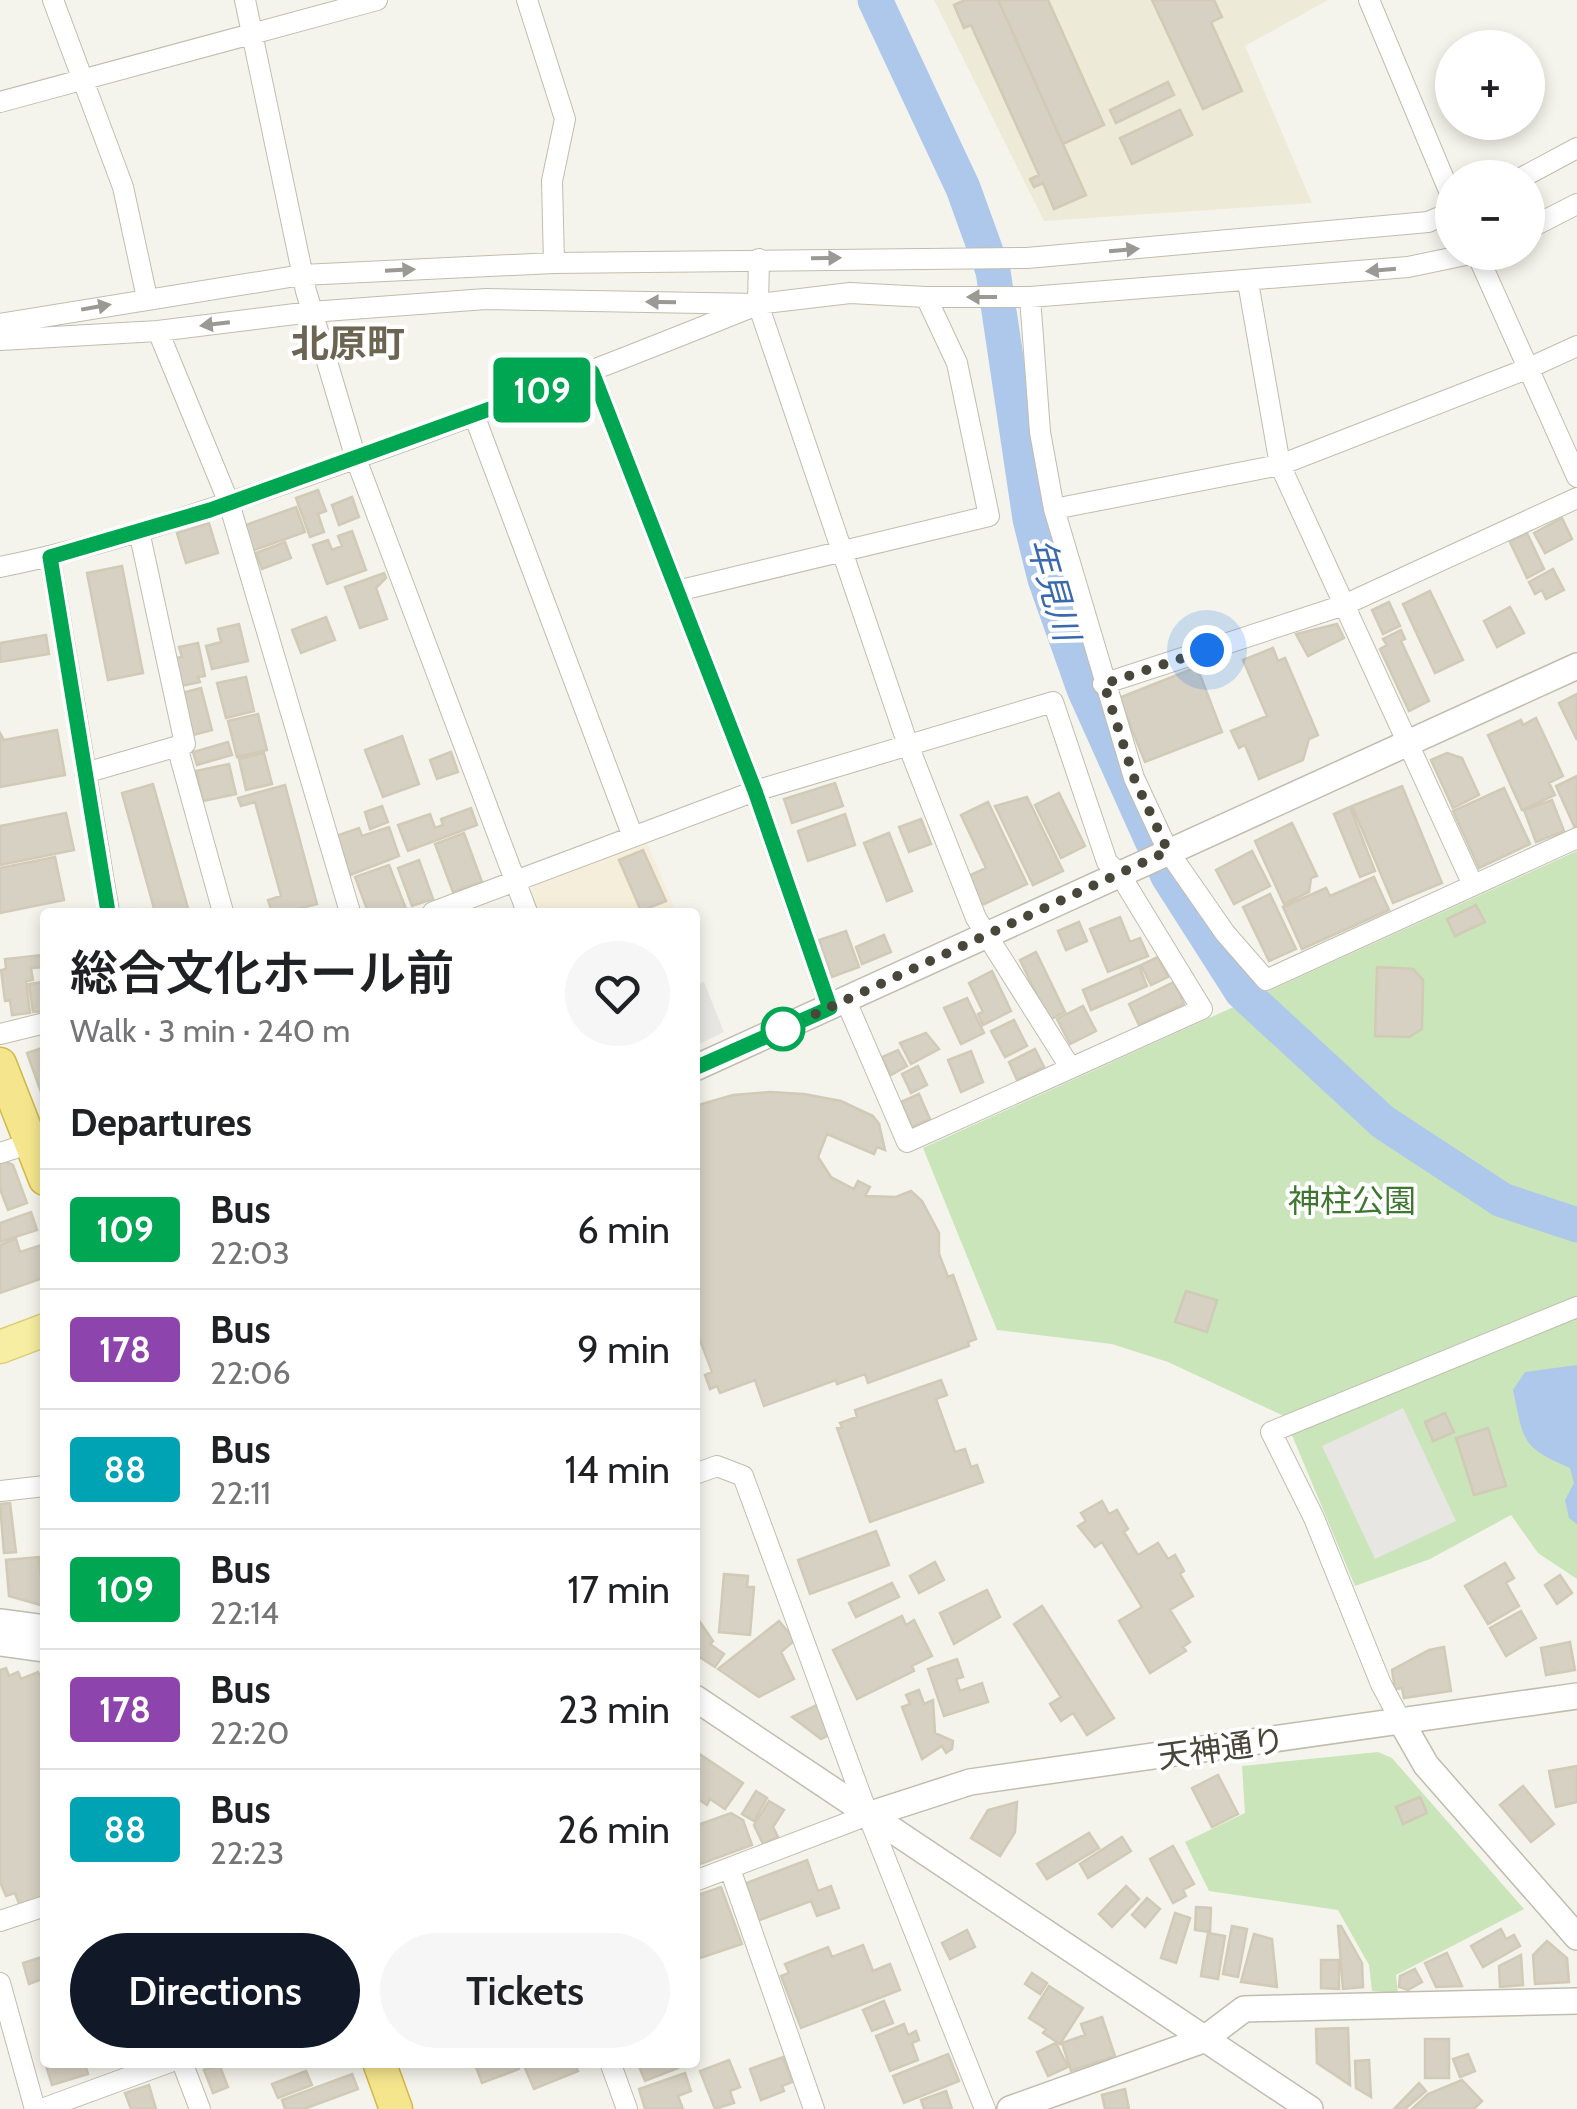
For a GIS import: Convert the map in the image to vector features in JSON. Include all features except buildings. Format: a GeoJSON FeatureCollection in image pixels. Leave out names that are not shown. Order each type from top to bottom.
{"type":"FeatureCollection","features":[{"type":"Feature","properties":{"kind":"highway"},"geometry":{"type":"LineString","coordinates":[[0,1064],[15,1148],[40,1175]]}},
{"type":"Feature","properties":{"kind":"highway"},"geometry":{"type":"LineString","coordinates":[[381,2068],[396,2109]]}},
{"type":"Feature","properties":{"kind":"main road"},"geometry":{"type":"LineString","coordinates":[[0,1323],[40,1310]]}},
{"type":"Feature","properties":{"kind":"main road"},"geometry":{"type":"LineString","coordinates":[[0,1347],[40,1332]]}},
{"type":"Feature","properties":{"kind":"street"},"geometry":{"type":"LineString","coordinates":[[53,0],[123,186],[147,298]]}},
{"type":"Feature","properties":{"kind":"street"},"geometry":{"type":"LineString","coordinates":[[245,0],[302,275],[356,459],[525,908]]}},
{"type":"Feature","properties":{"kind":"street"},"geometry":{"type":"LineString","coordinates":[[0,102],[377,0]]}},
{"type":"Feature","properties":{"kind":"street"},"geometry":{"type":"LineString","coordinates":[[527,0],[565,119],[552,182],[554,263]]}},
{"type":"Feature","properties":{"kind":"street"},"geometry":{"type":"LineString","coordinates":[[1369,0],[1436,160]]}},
{"type":"Feature","properties":{"kind":"street"},"geometry":{"type":"LineString","coordinates":[[1545,165],[1577,148]]}},
{"type":"Feature","properties":{"kind":"street"},"geometry":{"type":"LineString","coordinates":[[1545,220],[1577,204]]}},
{"type":"Feature","properties":{"kind":"street"},"geometry":{"type":"LineString","coordinates":[[0,324],[302,275],[554,263],[1027,258],[1435,219]]}},
{"type":"Feature","properties":{"kind":"street"},"geometry":{"type":"LineString","coordinates":[[758,259],[758,304],[908,745],[985,936],[1070,1068]]}},
{"type":"Feature","properties":{"kind":"street"},"geometry":{"type":"LineString","coordinates":[[0,340],[158,331],[311,312],[486,299],[758,304],[850,293],[1030,297],[1248,282],[1435,262]]}},
{"type":"Feature","properties":{"kind":"street"},"geometry":{"type":"LineString","coordinates":[[1486,270],[1577,477]]}},
{"type":"Feature","properties":{"kind":"street"},"geometry":{"type":"LineString","coordinates":[[1248,282],[1280,465],[1473,885]]}},
{"type":"Feature","properties":{"kind":"street"},"geometry":{"type":"LineString","coordinates":[[677,591],[989,516],[957,363],[930,297]]}},
{"type":"Feature","properties":{"kind":"street"},"geometry":{"type":"LineString","coordinates":[[1030,297],[1040,432],[1054,509],[1134,778],[1168,851],[1225,932],[1266,980],[1577,838]]}},
{"type":"Feature","properties":{"kind":"street"},"geometry":{"type":"LineString","coordinates":[[0,567],[139,531],[356,459],[592,372],[758,304]]}},
{"type":"Feature","properties":{"kind":"street"},"geometry":{"type":"LineString","coordinates":[[158,331],[229,503],[349,908]]}},
{"type":"Feature","properties":{"kind":"street"},"geometry":{"type":"LineString","coordinates":[[1054,509],[1280,465],[1577,346]]}},
{"type":"Feature","properties":{"kind":"street"},"geometry":{"type":"LineString","coordinates":[[444,908],[755,791],[1053,702],[1107,862],[1119,874],[1202,1009],[907,1142],[838,1004],[755,791],[677,591],[592,372]]}},
{"type":"Feature","properties":{"kind":"street"},"geometry":{"type":"LineString","coordinates":[[474,415],[632,837]]}},
{"type":"Feature","properties":{"kind":"street"},"geometry":{"type":"LineString","coordinates":[[1104,684],[1344,605],[1577,498]]}},
{"type":"Feature","properties":{"kind":"street"},"geometry":{"type":"LineString","coordinates":[[85,773],[186,744],[139,531]]}},
{"type":"Feature","properties":{"kind":"street"},"geometry":{"type":"LineString","coordinates":[[50,557],[107,908]]}},
{"type":"Feature","properties":{"kind":"street"},"geometry":{"type":"LineString","coordinates":[[700,1066],[1577,666]]}},
{"type":"Feature","properties":{"kind":"street"},"geometry":{"type":"LineString","coordinates":[[177,746],[222,908]]}},
{"type":"Feature","properties":{"kind":"street"},"geometry":{"type":"LineString","coordinates":[[0,1034],[40,1024]]}},
{"type":"Feature","properties":{"kind":"street"},"geometry":{"type":"LineString","coordinates":[[1577,1306],[1271,1432],[1314,1518],[1381,1684],[1426,1764],[1577,1938]]}},
{"type":"Feature","properties":{"kind":"street"},"geometry":{"type":"LineString","coordinates":[[700,1472],[718,1466],[743,1476],[868,1815],[984,2109]]}},
{"type":"Feature","properties":{"kind":"street"},"geometry":{"type":"LineString","coordinates":[[0,1491],[40,1487]]}},
{"type":"Feature","properties":{"kind":"street"},"geometry":{"type":"LineString","coordinates":[[0,1622],[40,1627]]}},
{"type":"Feature","properties":{"kind":"street"},"geometry":{"type":"LineString","coordinates":[[0,1643],[40,1647]]}},
{"type":"Feature","properties":{"kind":"street","name":"天神通り"},"geometry":{"type":"LineString","coordinates":[[868,1815],[970,1782],[1577,1696]]}},
{"type":"Feature","properties":{"kind":"street"},"geometry":{"type":"LineString","coordinates":[[700,1701],[1310,2109]]}},
{"type":"Feature","properties":{"kind":"street"},"geometry":{"type":"LineString","coordinates":[[700,1879],[868,1815]]}},
{"type":"Feature","properties":{"kind":"street"},"geometry":{"type":"LineString","coordinates":[[730,1869],[814,2109]]}},
{"type":"Feature","properties":{"kind":"street"},"geometry":{"type":"LineString","coordinates":[[0,1921],[40,1908]]}},
{"type":"Feature","properties":{"kind":"street"},"geometry":{"type":"LineString","coordinates":[[0,1983],[38,2109],[153,2068]]}},
{"type":"Feature","properties":{"kind":"street"},"geometry":{"type":"LineString","coordinates":[[1010,2109],[1204,2040],[1244,2009],[1577,2000]]}},
{"type":"Feature","properties":{"kind":"street"},"geometry":{"type":"LineString","coordinates":[[184,2068],[200,2109]]}},
{"type":"Feature","properties":{"kind":"street"},"geometry":{"type":"LineString","coordinates":[[612,2068],[626,2109]]}},
{"type":"Feature","properties":{"kind":"shaded area"},"geometry":{"type":"Polygon","coordinates":[[[934,0],[1328,0],[1245,46],[1312,203],[1044,221],[934,0]]]}},
{"type":"Feature","properties":{"kind":"shaded area"},"geometry":{"type":"Polygon","coordinates":[[[647,842],[674,908],[534,908],[529,894],[536,883],[647,842]]]}},
{"type":"Feature","properties":{"kind":"shaded area"},"geometry":{"type":"Polygon","coordinates":[[[704,982],[724,1032],[700,1044],[700,983],[704,982]]]}},
{"type":"Feature","properties":{"kind":"shaded area"},"geometry":{"type":"Polygon","coordinates":[[[1403,1408],[1456,1521],[1375,1559],[1322,1446],[1403,1408]]]}},
{"type":"Feature","properties":{"kind":"green space","name":"神柱公園"},"geometry":{"type":"Polygon","coordinates":[[[1577,851],[1577,1579],[1538,1553],[1511,1515],[1430,1559],[1355,1586],[1284,1416],[1168,1362],[1112,1344],[997,1330],[923,1148],[1577,851]]]}},
{"type":"Feature","properties":{"kind":"green space"},"geometry":{"type":"Polygon","coordinates":[[[1378,1752],[1392,1758],[1524,1909],[1396,1975],[1398,1993],[1372,1991],[1369,1965],[1338,1910],[1209,1891],[1185,1842],[1245,1813],[1242,1766],[1378,1752]]]}},
{"type":"Feature","properties":{"kind":"water"},"geometry":{"type":"Polygon","coordinates":[[[1577,1365],[1577,1524],[1569,1518],[1565,1500],[1574,1483],[1570,1468],[1542,1454],[1527,1441],[1513,1390],[1525,1372],[1577,1365]]]}},
{"type":"Feature","properties":{"kind":"waterway","name":"年見川"},"geometry":{"type":"LineString","coordinates":[[875,0],[963,188],[993,271],[1030,519],[1045,579],[1084,689],[1168,876],[1242,992],[1383,1122],[1502,1200],[1577,1225]]}},
{"type":"Feature","properties":{"kind":"bus line","name":"109"},"geometry":{"type":"LineString","coordinates":[[107,908],[50,557],[210,510],[592,372],[755,791],[830,1008],[700,1066]]}},
{"type":"Feature","properties":{"kind":"district","name":"北原町"},"geometry":{"type":"Point","coordinates":[348,343]}},
{"type":"Feature","properties":{"kind":"route"},"geometry":{"type":"LineString","coordinates":[[783,1029],[1168,851],[1134,778],[1104,684],[1207,650]]}}]}
